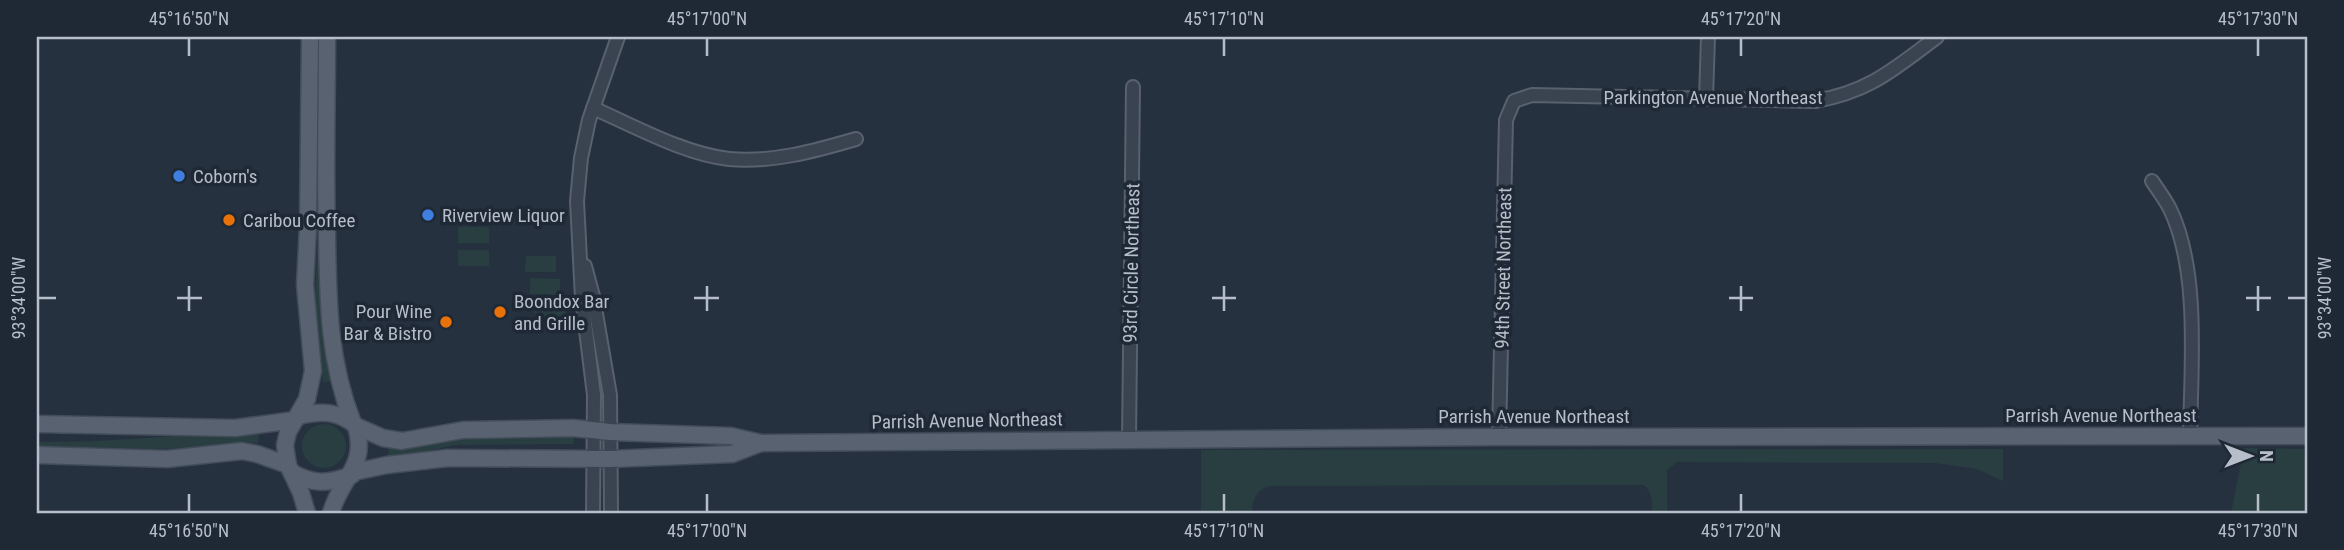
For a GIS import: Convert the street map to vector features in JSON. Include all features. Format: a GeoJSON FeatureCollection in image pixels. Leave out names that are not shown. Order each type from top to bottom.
{"type":"FeatureCollection","features":[{"type":"Feature","properties":{"kind":"main road"},"geometry":{"type":"LineString","coordinates":[[307,513],[302,493],[289,469],[285,445],[288,432],[307,399],[313,372],[305,285],[310,37]]}},
{"type":"Feature","properties":{"kind":"main road"},"geometry":{"type":"LineString","coordinates":[[327,37],[326,209],[334,365],[360,449],[353,473],[340,489],[331,513]]}},
{"type":"Feature","properties":{"kind":"main road"},"geometry":{"type":"LineString","coordinates":[[37,424],[235,428],[323,411],[334,413],[354,424]]}},
{"type":"Feature","properties":{"kind":"main road","name":"Parrish Avenue Northeast"},"geometry":{"type":"LineString","coordinates":[[354,424],[383,439],[402,441],[463,430],[573,428],[610,432],[732,436],[761,443],[1129,439],[2307,436]]}},
{"type":"Feature","properties":{"kind":"main road","name":"Parrish Avenue Northeast"},"geometry":{"type":"LineString","coordinates":[[353,473],[387,465],[448,458],[610,459],[732,454],[761,443]]}},
{"type":"Feature","properties":{"kind":"main road"},"geometry":{"type":"LineString","coordinates":[[37,455],[167,459],[242,451],[257,454],[314,483],[327,483],[353,473]]}},
{"type":"Feature","properties":{"kind":"street"},"geometry":{"type":"LineString","coordinates":[[593,513],[594,395],[582,298],[577,201],[581,158],[593,108],[618,37]]}},
{"type":"Feature","properties":{"kind":"street"},"geometry":{"type":"LineString","coordinates":[[1706,99],[1708,37]]}},
{"type":"Feature","properties":{"kind":"street","name":"Parkington Avenue Northeast"},"geometry":{"type":"LineString","coordinates":[[1514,100],[1532,95],[1815,100],[1842,96],[1889,73],[1937,37]]}},
{"type":"Feature","properties":{"kind":"street","name":"93rd Circle Northeast"},"geometry":{"type":"LineString","coordinates":[[1129,439],[1133,87]]}},
{"type":"Feature","properties":{"kind":"street","name":"94th Street Northeast"},"geometry":{"type":"LineString","coordinates":[[1499,438],[1506,120],[1514,100]]}},
{"type":"Feature","properties":{"kind":"street"},"geometry":{"type":"LineString","coordinates":[[593,108],[703,153],[727,158],[773,158],[856,139]]}},
{"type":"Feature","properties":{"kind":"street"},"geometry":{"type":"LineString","coordinates":[[2152,181],[2169,208],[2186,268],[2191,336],[2190,436]]}},
{"type":"Feature","properties":{"kind":"street"},"geometry":{"type":"LineString","coordinates":[[578,239],[607,366],[610,395],[611,513]]}},
{"type":"Feature","properties":{"kind":"green space"},"geometry":{"type":"Polygon","coordinates":[[[458,227],[489,227],[489,243],[458,243],[458,227]]]}},
{"type":"Feature","properties":{"kind":"green space"},"geometry":{"type":"Polygon","coordinates":[[[317,248],[321,248],[332,381],[323,382],[315,298],[317,248]]]}},
{"type":"Feature","properties":{"kind":"green space"},"geometry":{"type":"Polygon","coordinates":[[[458,250],[489,250],[489,266],[458,266],[458,250]]]}},
{"type":"Feature","properties":{"kind":"green space"},"geometry":{"type":"Polygon","coordinates":[[[526,256],[556,256],[556,272],[525,272],[526,256]]]}},
{"type":"Feature","properties":{"kind":"green space"},"geometry":{"type":"Polygon","coordinates":[[[530,278],[560,279],[560,295],[530,294],[530,278]]]}},
{"type":"Feature","properties":{"kind":"green space"},"geometry":{"type":"Polygon","coordinates":[[[535,300],[566,300],[566,316],[535,316],[535,300]]]}},
{"type":"Feature","properties":{"kind":"green space"},"geometry":{"type":"Polygon","coordinates":[[[324,424],[333,425],[340,430],[345,437],[345,455],[340,462],[333,467],[324,468],[315,467],[308,462],[303,455],[302,446],[303,437],[308,430],[315,425],[324,424]]]}},
{"type":"Feature","properties":{"kind":"green space"},"geometry":{"type":"Polygon","coordinates":[[[259,432],[258,443],[242,442],[197,448],[37,446],[37,442],[259,432]]]}},
{"type":"Feature","properties":{"kind":"green space"},"geometry":{"type":"Polygon","coordinates":[[[498,436],[573,437],[574,444],[455,445],[388,457],[389,447],[409,448],[451,440],[498,436]]]}},
{"type":"Feature","properties":{"kind":"green space"},"geometry":{"type":"Polygon","coordinates":[[[2244,448],[2307,449],[2307,513],[2231,513],[2244,448]]]}},
{"type":"Feature","properties":{"kind":"green space"},"geometry":{"type":"Polygon","coordinates":[[[2003,449],[2003,481],[1977,469],[1935,463],[1677,462],[1667,470],[1667,513],[1652,513],[1650,494],[1643,485],[1269,486],[1256,496],[1252,513],[1201,513],[1201,450],[2003,449]]]}},
{"type":"Feature","properties":{"kind":"place","name":"Coborn's"},"geometry":{"type":"Point","coordinates":[179,176]}},
{"type":"Feature","properties":{"kind":"place","name":"Riverview Liquor"},"geometry":{"type":"Point","coordinates":[428,215]}},
{"type":"Feature","properties":{"kind":"place","name":"Caribou Coffee"},"geometry":{"type":"Point","coordinates":[229,220]}},
{"type":"Feature","properties":{"kind":"place","name":"Boondox Bar and Grille"},"geometry":{"type":"Point","coordinates":[500,312]}},
{"type":"Feature","properties":{"kind":"place","name":"Pour Wine Bar & Bistro"},"geometry":{"type":"Point","coordinates":[446,322]}}]}
